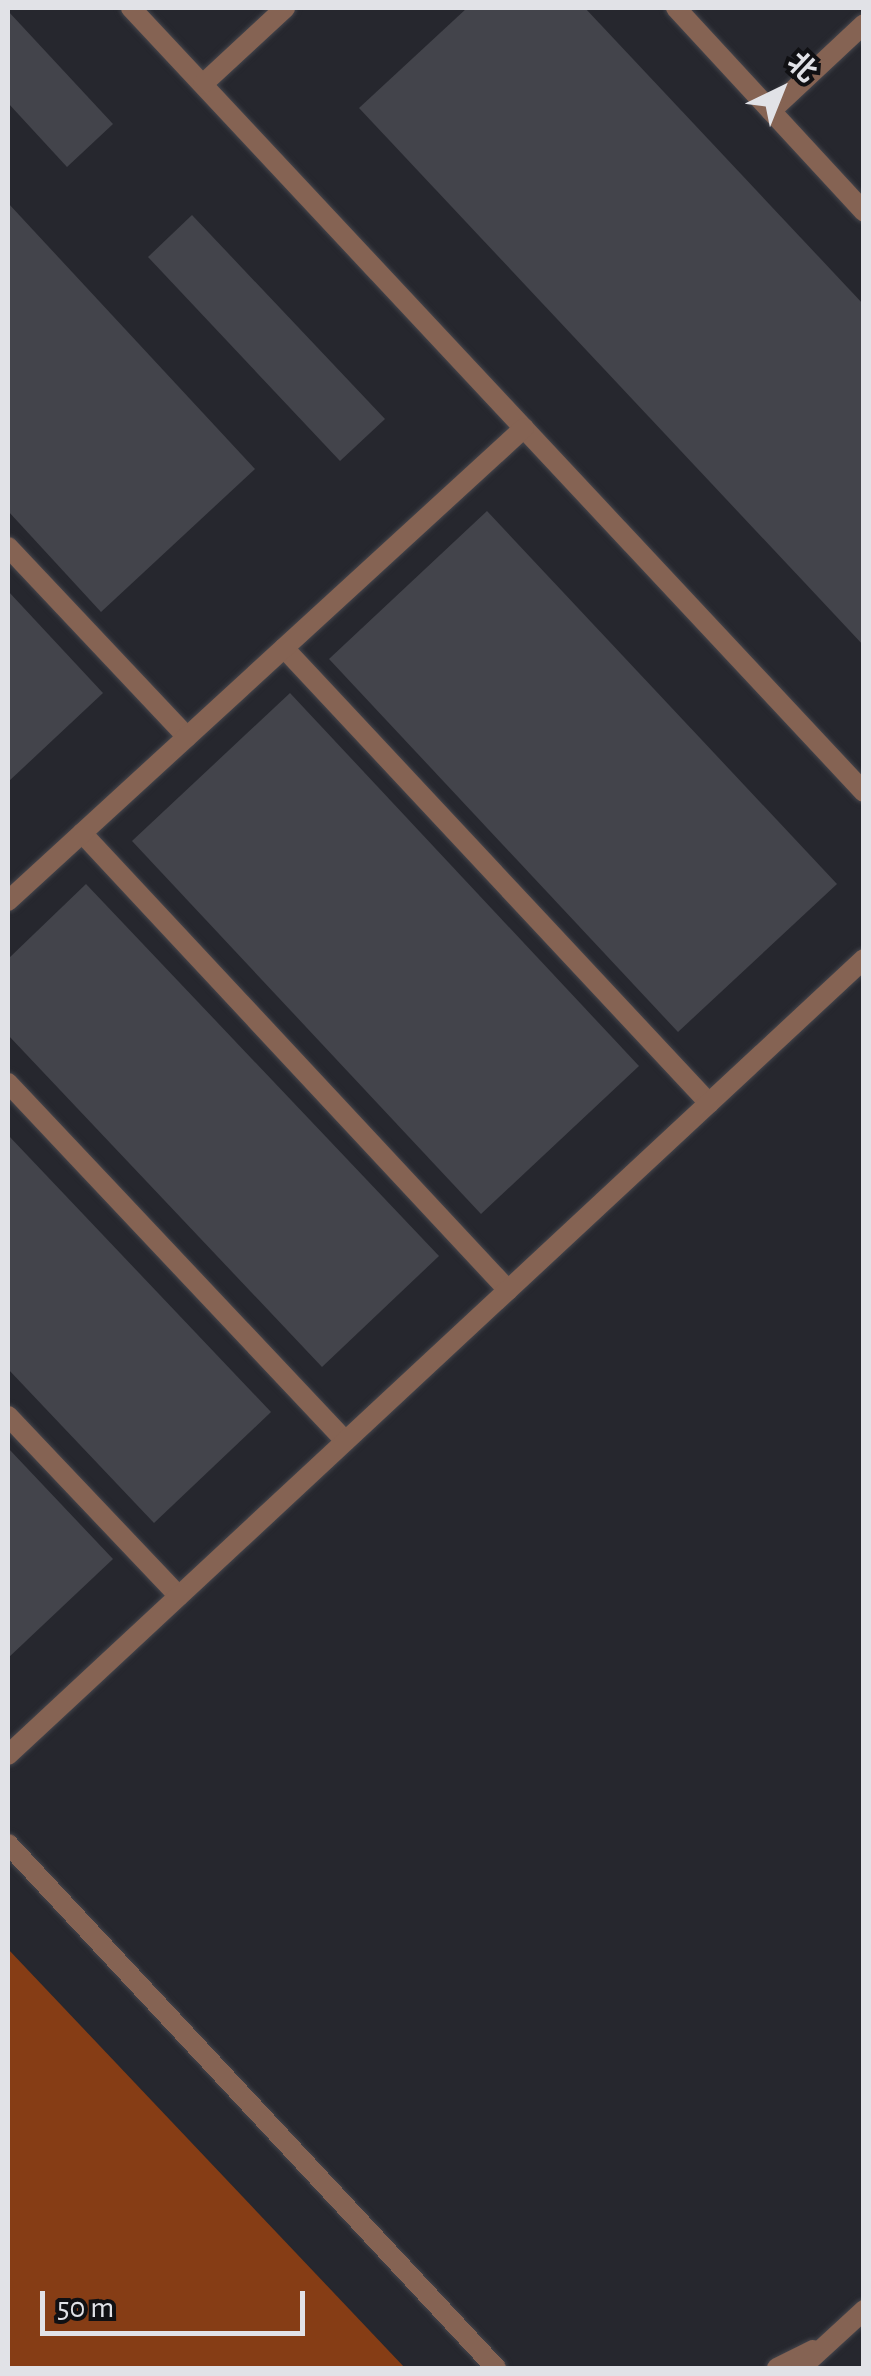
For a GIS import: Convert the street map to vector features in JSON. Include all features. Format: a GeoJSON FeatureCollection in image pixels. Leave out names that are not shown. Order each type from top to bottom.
{"type":"FeatureCollection","features":[{"type":"Feature","properties":{"kind":"lane"},"geometry":{"type":"LineString","coordinates":[[131,8],[864,792]]}},
{"type":"Feature","properties":{"kind":"lane"},"geometry":{"type":"LineString","coordinates":[[203,84],[286,8]]}},
{"type":"Feature","properties":{"kind":"lane"},"geometry":{"type":"LineString","coordinates":[[676,8],[864,212]]}},
{"type":"Feature","properties":{"kind":"lane"},"geometry":{"type":"LineString","coordinates":[[771,111],[864,24]]}},
{"type":"Feature","properties":{"kind":"lane"},"geometry":{"type":"LineString","coordinates":[[8,901],[524,428]]}},
{"type":"Feature","properties":{"kind":"lane"},"geometry":{"type":"LineString","coordinates":[[8,547],[187,737]]}},
{"type":"Feature","properties":{"kind":"lane"},"geometry":{"type":"LineString","coordinates":[[284,648],[708,1103]]}},
{"type":"Feature","properties":{"kind":"lane"},"geometry":{"type":"LineString","coordinates":[[82,833],[508,1290]]}},
{"type":"Feature","properties":{"kind":"lane"},"geometry":{"type":"LineString","coordinates":[[8,1755],[864,958]]}},
{"type":"Feature","properties":{"kind":"lane"},"geometry":{"type":"LineString","coordinates":[[8,1083],[344,1442]]}},
{"type":"Feature","properties":{"kind":"lane"},"geometry":{"type":"LineString","coordinates":[[8,1416],[179,1596]]}},
{"type":"Feature","properties":{"kind":"lane"},"geometry":{"type":"LineString","coordinates":[[8,1844],[496,2368]]}},
{"type":"Feature","properties":{"kind":"lane"},"geometry":{"type":"LineString","coordinates":[[800,2368],[864,2310]]}},
{"type":"Feature","properties":{"kind":"lane"},"geometry":{"type":"LineString","coordinates":[[777,2368],[832,2339]]}},
{"type":"Feature","properties":{"kind":"shaded area"},"geometry":{"type":"Polygon","coordinates":[[[8,1949],[405,2368],[8,2368],[8,1949]]]}},
{"type":"Feature","properties":{"kind":"building"},"geometry":{"type":"Polygon","coordinates":[[[467,8],[585,8],[864,305],[864,646],[359,108],[467,8]]]}},
{"type":"Feature","properties":{"kind":"building"},"geometry":{"type":"Polygon","coordinates":[[[8,11],[113,124],[67,167],[8,103],[8,11]]]}},
{"type":"Feature","properties":{"kind":"building"},"geometry":{"type":"Polygon","coordinates":[[[8,203],[255,469],[101,612],[8,511],[8,203]]]}},
{"type":"Feature","properties":{"kind":"building"},"geometry":{"type":"Polygon","coordinates":[[[192,215],[385,419],[340,461],[148,257],[192,215]]]}},
{"type":"Feature","properties":{"kind":"building"},"geometry":{"type":"Polygon","coordinates":[[[487,511],[837,884],[678,1032],[329,659],[487,511]]]}},
{"type":"Feature","properties":{"kind":"building"},"geometry":{"type":"Polygon","coordinates":[[[8,591],[103,693],[8,782],[8,591]]]}},
{"type":"Feature","properties":{"kind":"building"},"geometry":{"type":"Polygon","coordinates":[[[290,693],[639,1066],[481,1214],[132,841],[290,693]]]}},
{"type":"Feature","properties":{"kind":"building"},"geometry":{"type":"Polygon","coordinates":[[[86,884],[439,1256],[322,1367],[8,1035],[8,959],[86,884]]]}},
{"type":"Feature","properties":{"kind":"building"},"geometry":{"type":"Polygon","coordinates":[[[8,1135],[271,1412],[154,1523],[8,1369],[8,1135]]]}},
{"type":"Feature","properties":{"kind":"building"},"geometry":{"type":"Polygon","coordinates":[[[8,1448],[113,1559],[8,1658],[8,1448]]]}}]}
